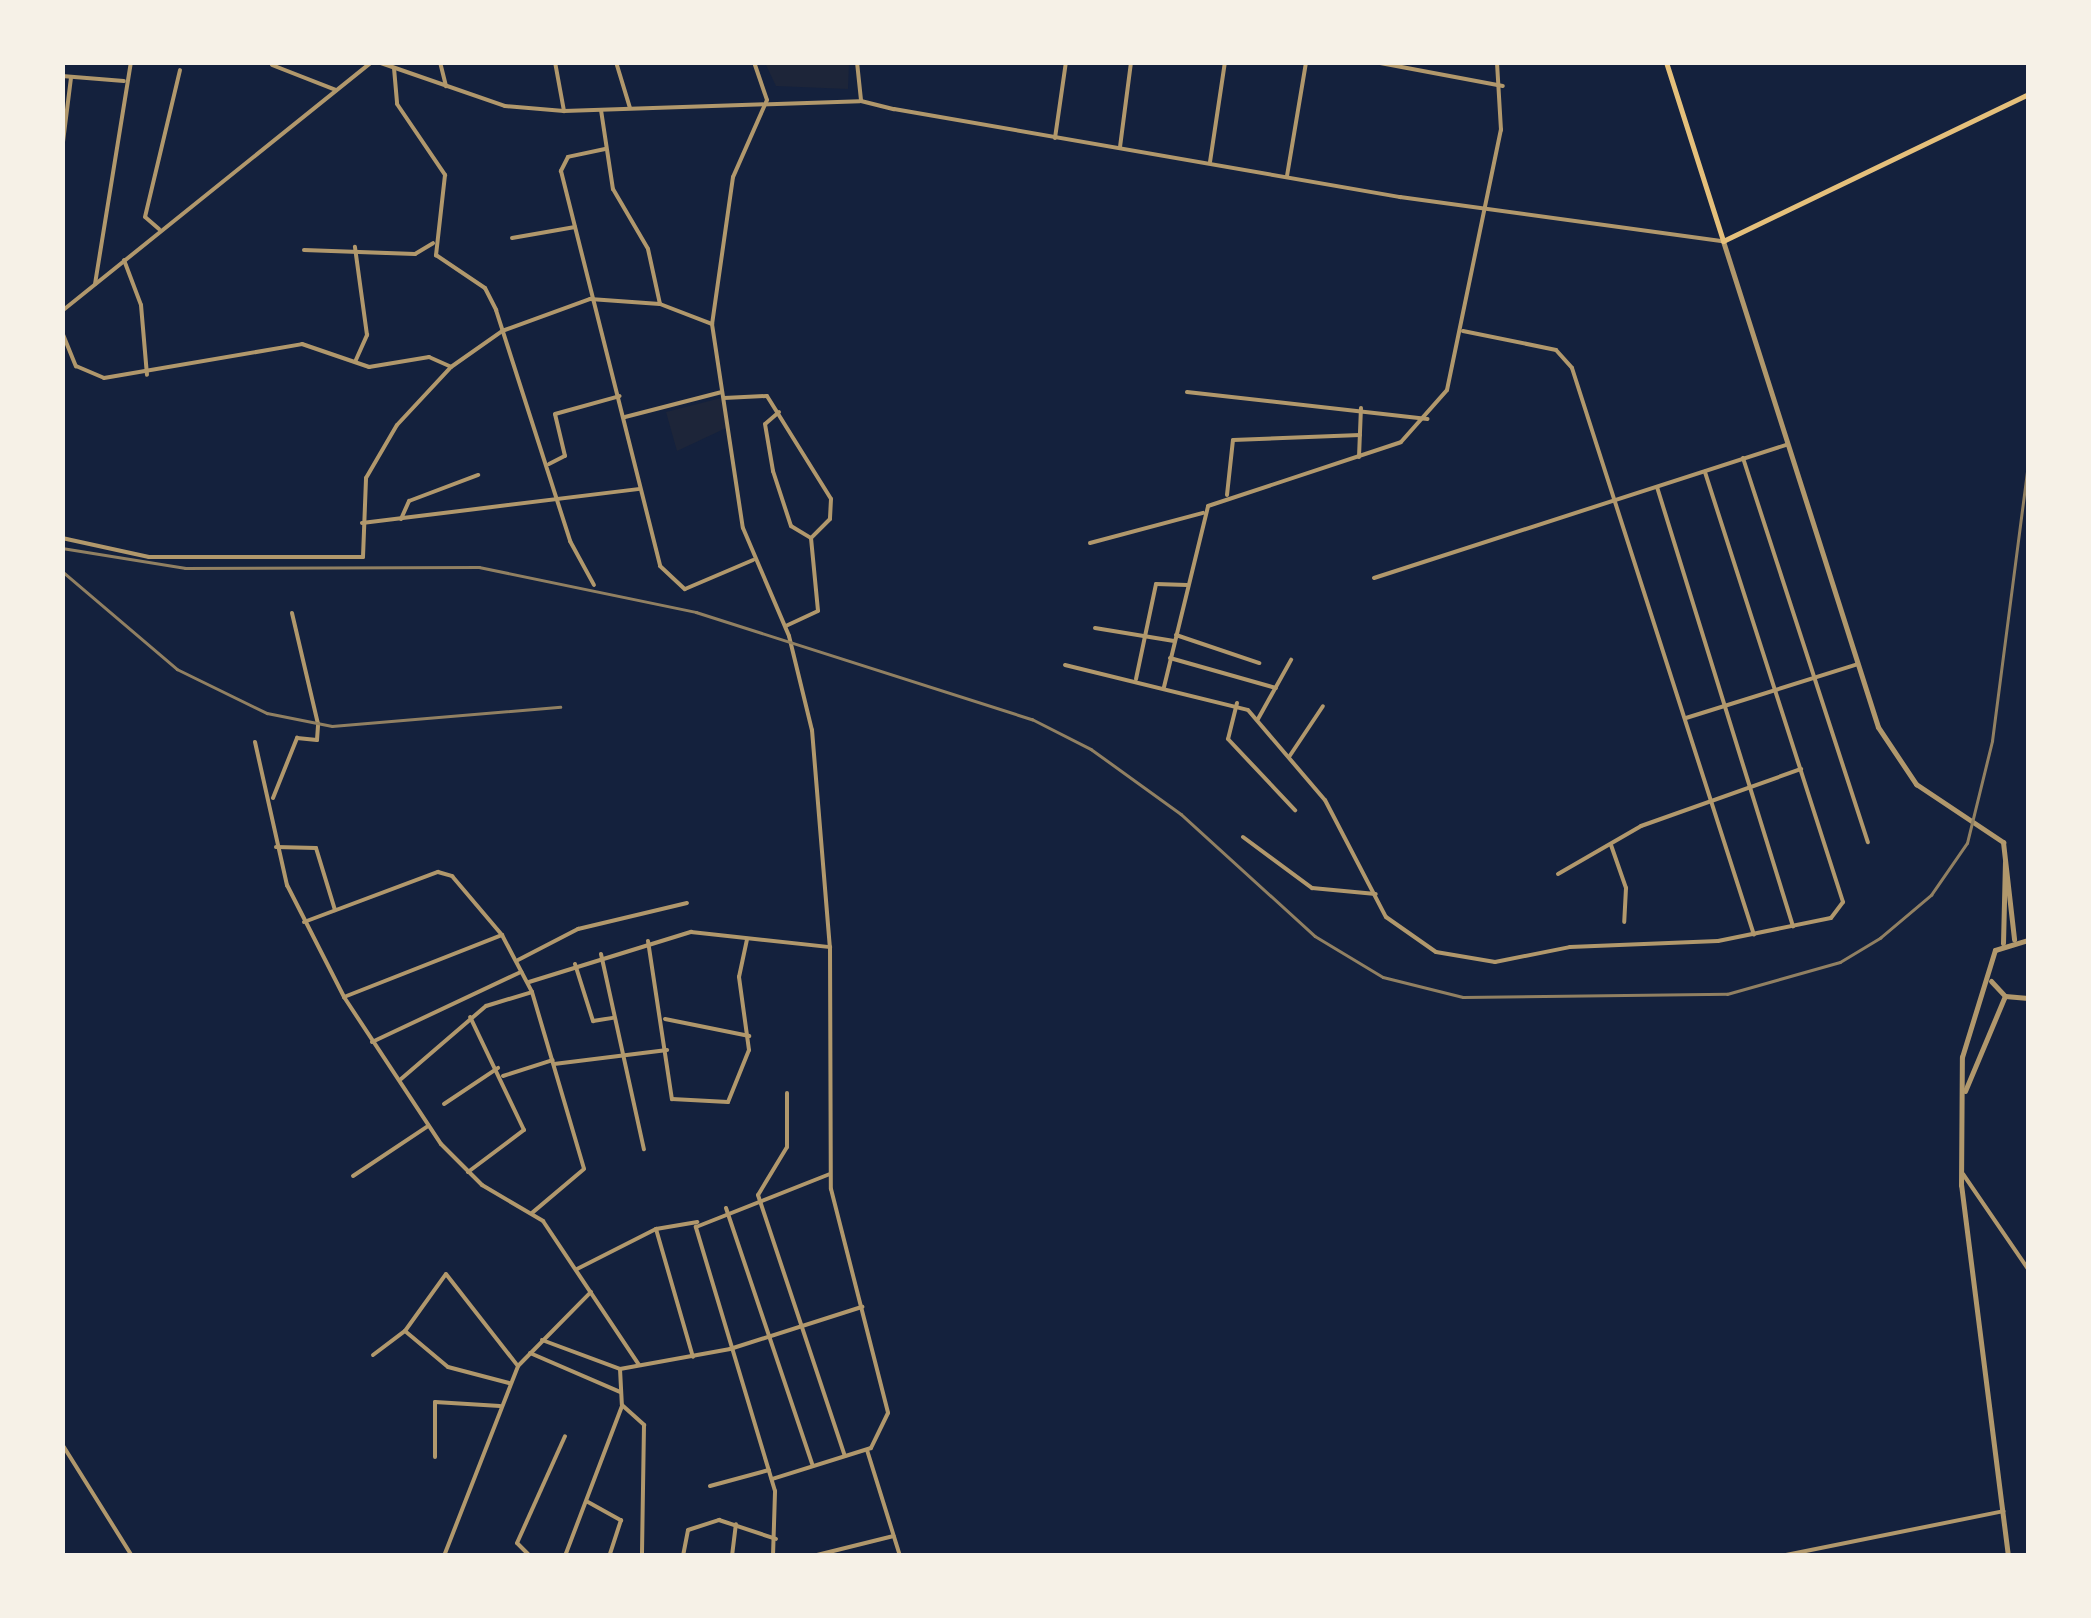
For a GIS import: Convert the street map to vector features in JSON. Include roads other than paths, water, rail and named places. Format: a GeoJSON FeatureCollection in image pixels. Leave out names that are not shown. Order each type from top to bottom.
{"type":"FeatureCollection","features":[{"type":"Feature","properties":{"kind":"main road"},"geometry":{"type":"LineString","coordinates":[[1666,62],[1723,242],[2028,94]]}},
{"type":"Feature","properties":{"kind":"street"},"geometry":{"type":"LineString","coordinates":[[95,284],[130,62]]}},
{"type":"Feature","properties":{"kind":"street"},"geometry":{"type":"LineString","coordinates":[[62,311],[159,229],[375,62],[505,106],[564,111],[767,100],[861,101],[1482,210],[1723,242],[1889,750],[1937,800],[1994,832],[2006,857],[2014,939]]}},
{"type":"Feature","properties":{"kind":"street"},"geometry":{"type":"LineString","coordinates":[[440,62],[446,86]]}},
{"type":"Feature","properties":{"kind":"street"},"geometry":{"type":"LineString","coordinates":[[555,62],[564,111]]}},
{"type":"Feature","properties":{"kind":"street"},"geometry":{"type":"LineString","coordinates":[[616,62],[630,108]]}},
{"type":"Feature","properties":{"kind":"street"},"geometry":{"type":"LineString","coordinates":[[754,62],[767,100],[733,177],[712,324],[753,560],[786,626],[798,660],[830,947],[830,1174],[888,1413],[866,1449],[772,1479]]}},
{"type":"Feature","properties":{"kind":"street"},"geometry":{"type":"LineString","coordinates":[[857,62],[861,101]]}},
{"type":"Feature","properties":{"kind":"street"},"geometry":{"type":"LineString","coordinates":[[1055,138],[1066,62]]}},
{"type":"Feature","properties":{"kind":"street"},"geometry":{"type":"LineString","coordinates":[[1120,148],[1131,62]]}},
{"type":"Feature","properties":{"kind":"street"},"geometry":{"type":"LineString","coordinates":[[1210,164],[1225,62]]}},
{"type":"Feature","properties":{"kind":"street"},"geometry":{"type":"LineString","coordinates":[[1287,177],[1306,62]]}},
{"type":"Feature","properties":{"kind":"street"},"geometry":{"type":"LineString","coordinates":[[1374,62],[1503,86]]}},
{"type":"Feature","properties":{"kind":"street"},"geometry":{"type":"LineString","coordinates":[[1090,543],[1203,514],[1227,497],[1359,457],[1427,419],[1447,390],[1463,331],[1503,86],[1497,62]]}},
{"type":"Feature","properties":{"kind":"street"},"geometry":{"type":"LineString","coordinates":[[272,65],[336,90]]}},
{"type":"Feature","properties":{"kind":"street"},"geometry":{"type":"LineString","coordinates":[[394,68],[396,104],[445,175],[434,242],[436,255],[485,288],[557,498],[594,584]]}},
{"type":"Feature","properties":{"kind":"street"},"geometry":{"type":"LineString","coordinates":[[159,229],[144,217],[180,70]]}},
{"type":"Feature","properties":{"kind":"street"},"geometry":{"type":"LineString","coordinates":[[62,76],[124,81]]}},
{"type":"Feature","properties":{"kind":"street"},"geometry":{"type":"LineString","coordinates":[[62,150],[72,78]]}},
{"type":"Feature","properties":{"kind":"street"},"geometry":{"type":"LineString","coordinates":[[601,110],[605,148],[619,207],[648,249],[660,304]]}},
{"type":"Feature","properties":{"kind":"street"},"geometry":{"type":"LineString","coordinates":[[605,148],[562,162],[590,299],[620,396],[660,566],[676,587],[753,560]]}},
{"type":"Feature","properties":{"kind":"street"},"geometry":{"type":"LineString","coordinates":[[512,238],[575,227]]}},
{"type":"Feature","properties":{"kind":"street"},"geometry":{"type":"LineString","coordinates":[[304,250],[355,247],[414,254],[434,242]]}},
{"type":"Feature","properties":{"kind":"street"},"geometry":{"type":"LineString","coordinates":[[355,247],[367,336],[355,362]]}},
{"type":"Feature","properties":{"kind":"street"},"geometry":{"type":"LineString","coordinates":[[124,260],[141,305],[147,375]]}},
{"type":"Feature","properties":{"kind":"street"},"geometry":{"type":"LineString","coordinates":[[62,538],[149,557],[363,557],[360,523],[383,446],[450,367],[502,330],[590,299],[660,304],[712,324]]}},
{"type":"Feature","properties":{"kind":"street"},"geometry":{"type":"LineString","coordinates":[[1463,331],[1565,356],[1616,500],[1754,936]]}},
{"type":"Feature","properties":{"kind":"street"},"geometry":{"type":"LineString","coordinates":[[62,332],[83,372],[147,375],[302,344],[355,362],[429,357],[450,367]]}},
{"type":"Feature","properties":{"kind":"street"},"geometry":{"type":"LineString","coordinates":[[1187,392],[1361,408],[1427,419]]}},
{"type":"Feature","properties":{"kind":"street"},"geometry":{"type":"LineString","coordinates":[[625,417],[724,395],[760,393],[780,412],[831,499],[830,519],[811,538]]}},
{"type":"Feature","properties":{"kind":"street"},"geometry":{"type":"LineString","coordinates":[[547,464],[565,456],[555,414],[620,396]]}},
{"type":"Feature","properties":{"kind":"street"},"geometry":{"type":"LineString","coordinates":[[1359,457],[1361,408]]}},
{"type":"Feature","properties":{"kind":"street"},"geometry":{"type":"LineString","coordinates":[[780,412],[764,424],[773,471],[792,526],[811,538]]}},
{"type":"Feature","properties":{"kind":"street"},"geometry":{"type":"LineString","coordinates":[[1227,497],[1233,440],[1360,435]]}},
{"type":"Feature","properties":{"kind":"street"},"geometry":{"type":"LineString","coordinates":[[1374,578],[1790,444]]}},
{"type":"Feature","properties":{"kind":"street"},"geometry":{"type":"LineString","coordinates":[[1743,458],[1868,842]]}},
{"type":"Feature","properties":{"kind":"street"},"geometry":{"type":"LineString","coordinates":[[1064,665],[1236,703],[1258,719],[1358,852],[1386,916],[1436,952],[1477,962],[1754,936],[1831,918],[1844,902],[1705,472]]}},
{"type":"Feature","properties":{"kind":"street"},"geometry":{"type":"LineString","coordinates":[[400,519],[409,501],[478,475]]}},
{"type":"Feature","properties":{"kind":"street"},"geometry":{"type":"LineString","coordinates":[[1658,487],[1793,926]]}},
{"type":"Feature","properties":{"kind":"street"},"geometry":{"type":"LineString","coordinates":[[360,523],[640,489]]}},
{"type":"Feature","properties":{"kind":"street"},"geometry":{"type":"LineString","coordinates":[[1164,687],[1203,514]]}},
{"type":"Feature","properties":{"kind":"street"},"geometry":{"type":"LineString","coordinates":[[786,626],[818,610],[811,538]]}},
{"type":"Feature","properties":{"kind":"street"},"geometry":{"type":"LineString","coordinates":[[1136,679],[1156,584],[1187,585]]}},
{"type":"Feature","properties":{"kind":"street"},"geometry":{"type":"LineString","coordinates":[[273,799],[297,738],[316,740],[318,724],[292,613]]}},
{"type":"Feature","properties":{"kind":"street"},"geometry":{"type":"LineString","coordinates":[[1094,628],[1175,638],[1259,663]]}},
{"type":"Feature","properties":{"kind":"street"},"geometry":{"type":"LineString","coordinates":[[1170,658],[1276,688]]}},
{"type":"Feature","properties":{"kind":"street"},"geometry":{"type":"LineString","coordinates":[[1258,719],[1291,660]]}},
{"type":"Feature","properties":{"kind":"street"},"geometry":{"type":"LineString","coordinates":[[1686,718],[1859,664]]}},
{"type":"Feature","properties":{"kind":"street"},"geometry":{"type":"LineString","coordinates":[[1236,703],[1228,739],[1295,810]]}},
{"type":"Feature","properties":{"kind":"street"},"geometry":{"type":"LineString","coordinates":[[1289,758],[1323,706]]}},
{"type":"Feature","properties":{"kind":"street"},"geometry":{"type":"LineString","coordinates":[[254,742],[273,799],[276,847],[304,922],[344,997],[428,1126],[467,1173],[532,1213],[576,1269],[639,1365]]}},
{"type":"Feature","properties":{"kind":"street"},"geometry":{"type":"LineString","coordinates":[[1558,874],[1710,797],[1801,769]]}},
{"type":"Feature","properties":{"kind":"street"},"geometry":{"type":"LineString","coordinates":[[1243,837],[1312,888],[1376,894]]}},
{"type":"Feature","properties":{"kind":"street"},"geometry":{"type":"LineString","coordinates":[[1611,845],[1626,888],[1624,922]]}},
{"type":"Feature","properties":{"kind":"street"},"geometry":{"type":"LineString","coordinates":[[276,847],[316,848],[334,910]]}},
{"type":"Feature","properties":{"kind":"street"},"geometry":{"type":"LineString","coordinates":[[2006,857],[2003,943],[1962,1057],[1960,1170],[2008,1556]]}},
{"type":"Feature","properties":{"kind":"street"},"geometry":{"type":"LineString","coordinates":[[304,922],[447,873],[502,935],[532,992],[584,1174],[532,1213]]}},
{"type":"Feature","properties":{"kind":"street"},"geometry":{"type":"LineString","coordinates":[[518,960],[578,929],[687,903]]}},
{"type":"Feature","properties":{"kind":"street"},"geometry":{"type":"LineString","coordinates":[[528,982],[601,954],[691,932],[830,947]]}},
{"type":"Feature","properties":{"kind":"street"},"geometry":{"type":"LineString","coordinates":[[344,997],[502,935]]}},
{"type":"Feature","properties":{"kind":"street"},"geometry":{"type":"LineString","coordinates":[[648,941],[663,1019],[672,1099],[728,1102],[749,1036],[739,976],[747,939]]}},
{"type":"Feature","properties":{"kind":"street"},"geometry":{"type":"LineString","coordinates":[[2003,943],[2028,940]]}},
{"type":"Feature","properties":{"kind":"street"},"geometry":{"type":"LineString","coordinates":[[601,954],[644,1149]]}},
{"type":"Feature","properties":{"kind":"street"},"geometry":{"type":"LineString","coordinates":[[575,964],[592,1020],[615,1018]]}},
{"type":"Feature","properties":{"kind":"street"},"geometry":{"type":"LineString","coordinates":[[372,1042],[523,971]]}},
{"type":"Feature","properties":{"kind":"street"},"geometry":{"type":"LineString","coordinates":[[1990,981],[2004,996],[2028,998]]}},
{"type":"Feature","properties":{"kind":"street"},"geometry":{"type":"LineString","coordinates":[[400,1080],[470,1017],[532,992]]}},
{"type":"Feature","properties":{"kind":"street"},"geometry":{"type":"LineString","coordinates":[[1962,1099],[2004,996]]}},
{"type":"Feature","properties":{"kind":"street"},"geometry":{"type":"LineString","coordinates":[[467,1173],[524,1130],[502,1076],[470,1017]]}},
{"type":"Feature","properties":{"kind":"street"},"geometry":{"type":"LineString","coordinates":[[663,1019],[749,1036]]}},
{"type":"Feature","properties":{"kind":"street"},"geometry":{"type":"LineString","coordinates":[[502,1076],[554,1062],[666,1050]]}},
{"type":"Feature","properties":{"kind":"street"},"geometry":{"type":"LineString","coordinates":[[444,1104],[498,1068]]}},
{"type":"Feature","properties":{"kind":"street"},"geometry":{"type":"LineString","coordinates":[[788,1094],[786,1147],[758,1195],[845,1456]]}},
{"type":"Feature","properties":{"kind":"street"},"geometry":{"type":"LineString","coordinates":[[353,1176],[428,1126]]}},
{"type":"Feature","properties":{"kind":"street"},"geometry":{"type":"LineString","coordinates":[[1960,1170],[2028,1269]]}},
{"type":"Feature","properties":{"kind":"street"},"geometry":{"type":"LineString","coordinates":[[576,1269],[656,1229],[698,1222],[758,1195],[830,1174]]}},
{"type":"Feature","properties":{"kind":"street"},"geometry":{"type":"LineString","coordinates":[[726,1208],[813,1466]]}},
{"type":"Feature","properties":{"kind":"street"},"geometry":{"type":"LineString","coordinates":[[698,1222],[730,1349],[772,1479],[776,1539],[773,1556]]}},
{"type":"Feature","properties":{"kind":"street"},"geometry":{"type":"LineString","coordinates":[[656,1229],[694,1356]]}},
{"type":"Feature","properties":{"kind":"street"},"geometry":{"type":"LineString","coordinates":[[372,1355],[404,1331],[446,1274],[518,1366]]}},
{"type":"Feature","properties":{"kind":"street"},"geometry":{"type":"LineString","coordinates":[[444,1556],[518,1366],[591,1292]]}},
{"type":"Feature","properties":{"kind":"street"},"geometry":{"type":"LineString","coordinates":[[542,1340],[620,1369],[730,1349],[862,1307]]}},
{"type":"Feature","properties":{"kind":"street"},"geometry":{"type":"LineString","coordinates":[[404,1331],[448,1368],[510,1383]]}},
{"type":"Feature","properties":{"kind":"street"},"geometry":{"type":"LineString","coordinates":[[530,1353],[620,1392]]}},
{"type":"Feature","properties":{"kind":"street"},"geometry":{"type":"LineString","coordinates":[[566,1556],[622,1405],[620,1369]]}},
{"type":"Feature","properties":{"kind":"street"},"geometry":{"type":"LineString","coordinates":[[435,1457],[434,1402],[500,1406]]}},
{"type":"Feature","properties":{"kind":"street"},"geometry":{"type":"LineString","coordinates":[[622,1405],[644,1425],[642,1556]]}},
{"type":"Feature","properties":{"kind":"street"},"geometry":{"type":"LineString","coordinates":[[530,1556],[517,1542],[566,1436]]}},
{"type":"Feature","properties":{"kind":"street"},"geometry":{"type":"LineString","coordinates":[[62,1444],[132,1556]]}},
{"type":"Feature","properties":{"kind":"street"},"geometry":{"type":"LineString","coordinates":[[866,1449],[900,1556]]}},
{"type":"Feature","properties":{"kind":"street"},"geometry":{"type":"LineString","coordinates":[[710,1486],[769,1470]]}},
{"type":"Feature","properties":{"kind":"street"},"geometry":{"type":"LineString","coordinates":[[586,1502],[621,1520],[609,1556]]}},
{"type":"Feature","properties":{"kind":"street"},"geometry":{"type":"LineString","coordinates":[[1782,1556],[2004,1511]]}},
{"type":"Feature","properties":{"kind":"street"},"geometry":{"type":"LineString","coordinates":[[683,1556],[692,1526],[736,1524],[776,1539]]}},
{"type":"Feature","properties":{"kind":"street"},"geometry":{"type":"LineString","coordinates":[[732,1556],[736,1524]]}},
{"type":"Feature","properties":{"kind":"street"},"geometry":{"type":"LineString","coordinates":[[813,1556],[894,1536]]}},
{"type":"Feature","properties":{"kind":"railway"},"geometry":{"type":"LineString","coordinates":[[62,548],[185,568],[479,567],[696,612],[1032,719],[1091,749],[1181,814],[1315,936],[1383,977],[1463,997],[1727,994],[1840,962],[1880,938],[1931,895],[1967,843],[1992,741],[2028,464]]}},
{"type":"Feature","properties":{"kind":"railway"},"geometry":{"type":"LineString","coordinates":[[62,571],[177,669],[267,713],[332,726],[560,707]]}}]}
